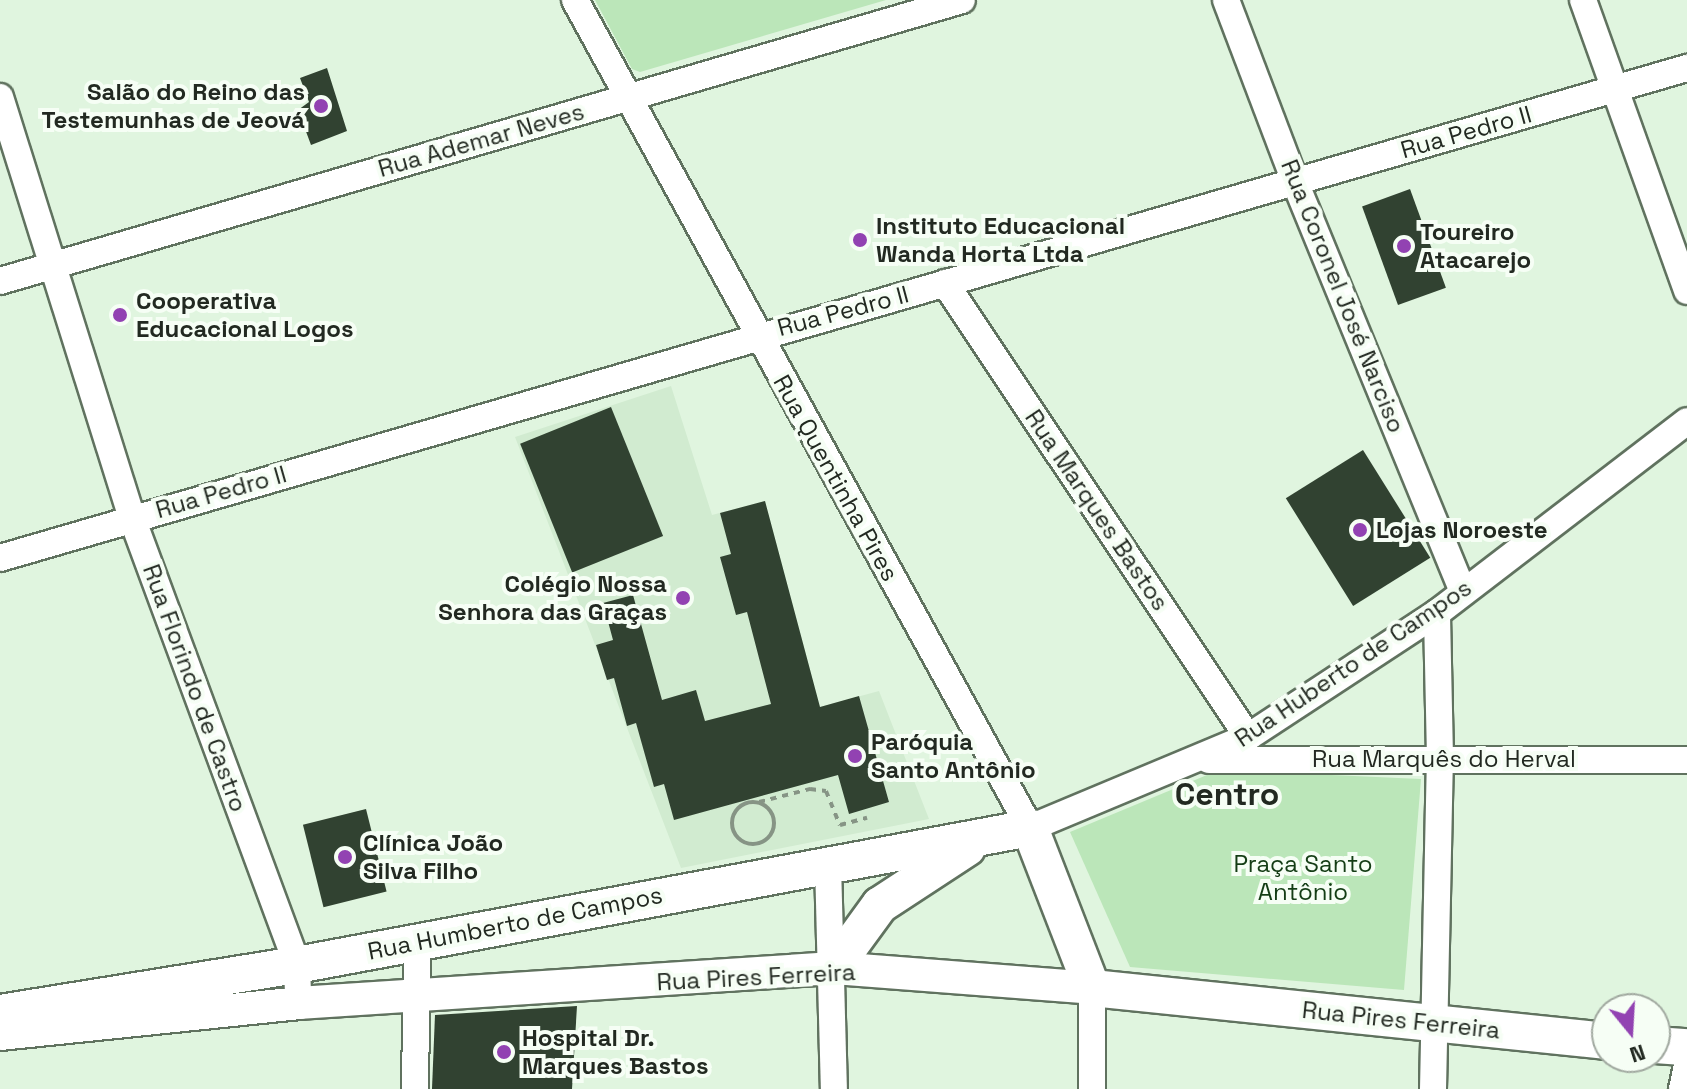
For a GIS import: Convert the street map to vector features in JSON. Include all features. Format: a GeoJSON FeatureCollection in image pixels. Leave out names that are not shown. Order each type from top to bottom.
{"type":"FeatureCollection","features":[{"type":"Feature","properties":{"kind":"main road","name":"Rua Humberto de Campos"},"geometry":{"type":"LineString","coordinates":[[0,1013],[297,965],[1030,828]]}},
{"type":"Feature","properties":{"kind":"main road"},"geometry":{"type":"LineString","coordinates":[[1030,828],[1092,988]]}},
{"type":"Feature","properties":{"kind":"main road"},"geometry":{"type":"LineString","coordinates":[[834,968],[880,905],[986,836]]}},
{"type":"Feature","properties":{"kind":"main road","name":"Rua Pires Ferreira"},"geometry":{"type":"LineString","coordinates":[[1092,988],[1434,1027],[1591,1040]]}},
{"type":"Feature","properties":{"kind":"street","name":"Rua Quentinha Pires"},"geometry":{"type":"LineString","coordinates":[[575,0],[756,335],[1030,828]]}},
{"type":"Feature","properties":{"kind":"street","name":"Rua Ademar Neves"},"geometry":{"type":"LineString","coordinates":[[0,281],[962,0]]}},
{"type":"Feature","properties":{"kind":"street","name":"Rua Coronel José Narciso"},"geometry":{"type":"LineString","coordinates":[[1226,0],[1295,182],[1463,591]]}},
{"type":"Feature","properties":{"kind":"street"},"geometry":{"type":"LineString","coordinates":[[1583,0],[1612,89],[1687,291]]}},
{"type":"Feature","properties":{"kind":"street","name":"Rua Pedro II"},"geometry":{"type":"LineString","coordinates":[[0,558],[756,335],[1687,68]]}},
{"type":"Feature","properties":{"kind":"street","name":"Rua Florindo de Castro"},"geometry":{"type":"LineString","coordinates":[[0,97],[132,518],[297,965],[298,1003]]}},
{"type":"Feature","properties":{"kind":"street","name":"Rua Marques Bastos"},"geometry":{"type":"LineString","coordinates":[[945,283],[1248,737]]}},
{"type":"Feature","properties":{"kind":"street","name":"Rua Huberto de Campos"},"geometry":{"type":"LineString","coordinates":[[1030,828],[1201,761],[1248,737],[1437,613],[1687,421]]}},
{"type":"Feature","properties":{"kind":"street"},"geometry":{"type":"LineString","coordinates":[[1433,1089],[1440,758],[1437,613]]}},
{"type":"Feature","properties":{"kind":"street","name":"Rua Marquês do Herval"},"geometry":{"type":"LineString","coordinates":[[1201,761],[1440,758],[1687,760]]}},
{"type":"Feature","properties":{"kind":"street"},"geometry":{"type":"LineString","coordinates":[[828,864],[834,968],[834,1089]]}},
{"type":"Feature","properties":{"kind":"street"},"geometry":{"type":"LineString","coordinates":[[415,1089],[417,941]]}},
{"type":"Feature","properties":{"kind":"street","name":"Rua Pires Ferreira"},"geometry":{"type":"LineString","coordinates":[[0,1034],[298,1003],[418,999],[834,968],[1092,988]]}},
{"type":"Feature","properties":{"kind":"street"},"geometry":{"type":"LineString","coordinates":[[1092,988],[1092,1089]]}},
{"type":"Feature","properties":{"kind":"street"},"geometry":{"type":"LineString","coordinates":[[1682,1089],[1687,1066]]}},
{"type":"Feature","properties":{"kind":"path"},"geometry":{"type":"LineString","coordinates":[[759,802],[775,820],[774,832],[758,845],[742,843],[733,834],[735,810],[746,802],[759,802],[810,789],[826,791],[840,825],[867,818]]}},
{"type":"Feature","properties":{"kind":"shaded area","name":"Colégio Nossa Senhora das Graças"},"geometry":{"type":"Polygon","coordinates":[[[671,386],[712,515],[765,501],[820,707],[879,691],[929,819],[681,868],[515,437],[671,386]]]}},
{"type":"Feature","properties":{"kind":"green space"},"geometry":{"type":"Polygon","coordinates":[[[595,0],[886,0],[640,72],[632,69],[595,0]]]}},
{"type":"Feature","properties":{"kind":"green space","name":"Praça Santo Antônio"},"geometry":{"type":"Polygon","coordinates":[[[1219,770],[1421,779],[1404,990],[1130,967],[1070,832],[1219,770]]]}},
{"type":"Feature","properties":{"kind":"building","name":"Salão do Reino das Testemunhas de Jeová"},"geometry":{"type":"Polygon","coordinates":[[[327,68],[347,131],[311,145],[298,110],[309,102],[300,78],[327,68]]]}},
{"type":"Feature","properties":{"kind":"building","name":"Toureiro Atacarejo"},"geometry":{"type":"Polygon","coordinates":[[[1410,189],[1446,288],[1398,305],[1362,206],[1410,189]]]}},
{"type":"Feature","properties":{"kind":"building"},"geometry":{"type":"Polygon","coordinates":[[[611,407],[663,536],[572,573],[520,444],[611,407]]]}},
{"type":"Feature","properties":{"kind":"building","name":"Lojas Noroeste"},"geometry":{"type":"Polygon","coordinates":[[[1363,450],[1430,558],[1353,606],[1286,498],[1363,450]]]}},
{"type":"Feature","properties":{"kind":"building"},"geometry":{"type":"Polygon","coordinates":[[[765,501],[820,707],[859,696],[889,802],[849,814],[838,775],[674,820],[664,784],[654,787],[636,723],[627,726],[614,678],[607,680],[596,645],[613,640],[603,603],[633,595],[662,700],[696,690],[705,721],[771,704],[747,612],[736,615],[720,557],[731,554],[720,513],[765,501]]]}},
{"type":"Feature","properties":{"kind":"building","name":"Clínica João Silva Filho"},"geometry":{"type":"Polygon","coordinates":[[[366,809],[387,891],[323,907],[303,825],[366,809]]]}},
{"type":"Feature","properties":{"kind":"building","name":"Hospital Dr. Marques Bastos"},"geometry":{"type":"Polygon","coordinates":[[[577,1006],[572,1089],[432,1089],[435,1015],[577,1006]]]}},
{"type":"Feature","properties":{"kind":"place","name":"Salão do Reino das Testemunhas de Jeová"},"geometry":{"type":"Point","coordinates":[321,106]}},
{"type":"Feature","properties":{"kind":"place","name":"Instituto Educacional Wanda Horta Ltda"},"geometry":{"type":"Point","coordinates":[860,240]}},
{"type":"Feature","properties":{"kind":"place","name":"Toureiro Atacarejo"},"geometry":{"type":"Point","coordinates":[1404,246]}},
{"type":"Feature","properties":{"kind":"place","name":"Cooperativa Educacional Logos"},"geometry":{"type":"Point","coordinates":[120,315]}},
{"type":"Feature","properties":{"kind":"place","name":"Lojas Noroeste"},"geometry":{"type":"Point","coordinates":[1360,530]}},
{"type":"Feature","properties":{"kind":"place","name":"Colégio Nossa Senhora das Graças"},"geometry":{"type":"Point","coordinates":[683,598]}},
{"type":"Feature","properties":{"kind":"place","name":"Paróquia Santo Antônio"},"geometry":{"type":"Point","coordinates":[855,756]}},
{"type":"Feature","properties":{"kind":"place","name":"Clínica João Silva Filho"},"geometry":{"type":"Point","coordinates":[345,857]}},
{"type":"Feature","properties":{"kind":"place","name":"Hospital Dr. Marques Bastos"},"geometry":{"type":"Point","coordinates":[504,1052]}},
{"type":"Feature","properties":{"kind":"district","name":"Centro"},"geometry":{"type":"Point","coordinates":[1227,794]}}]}
